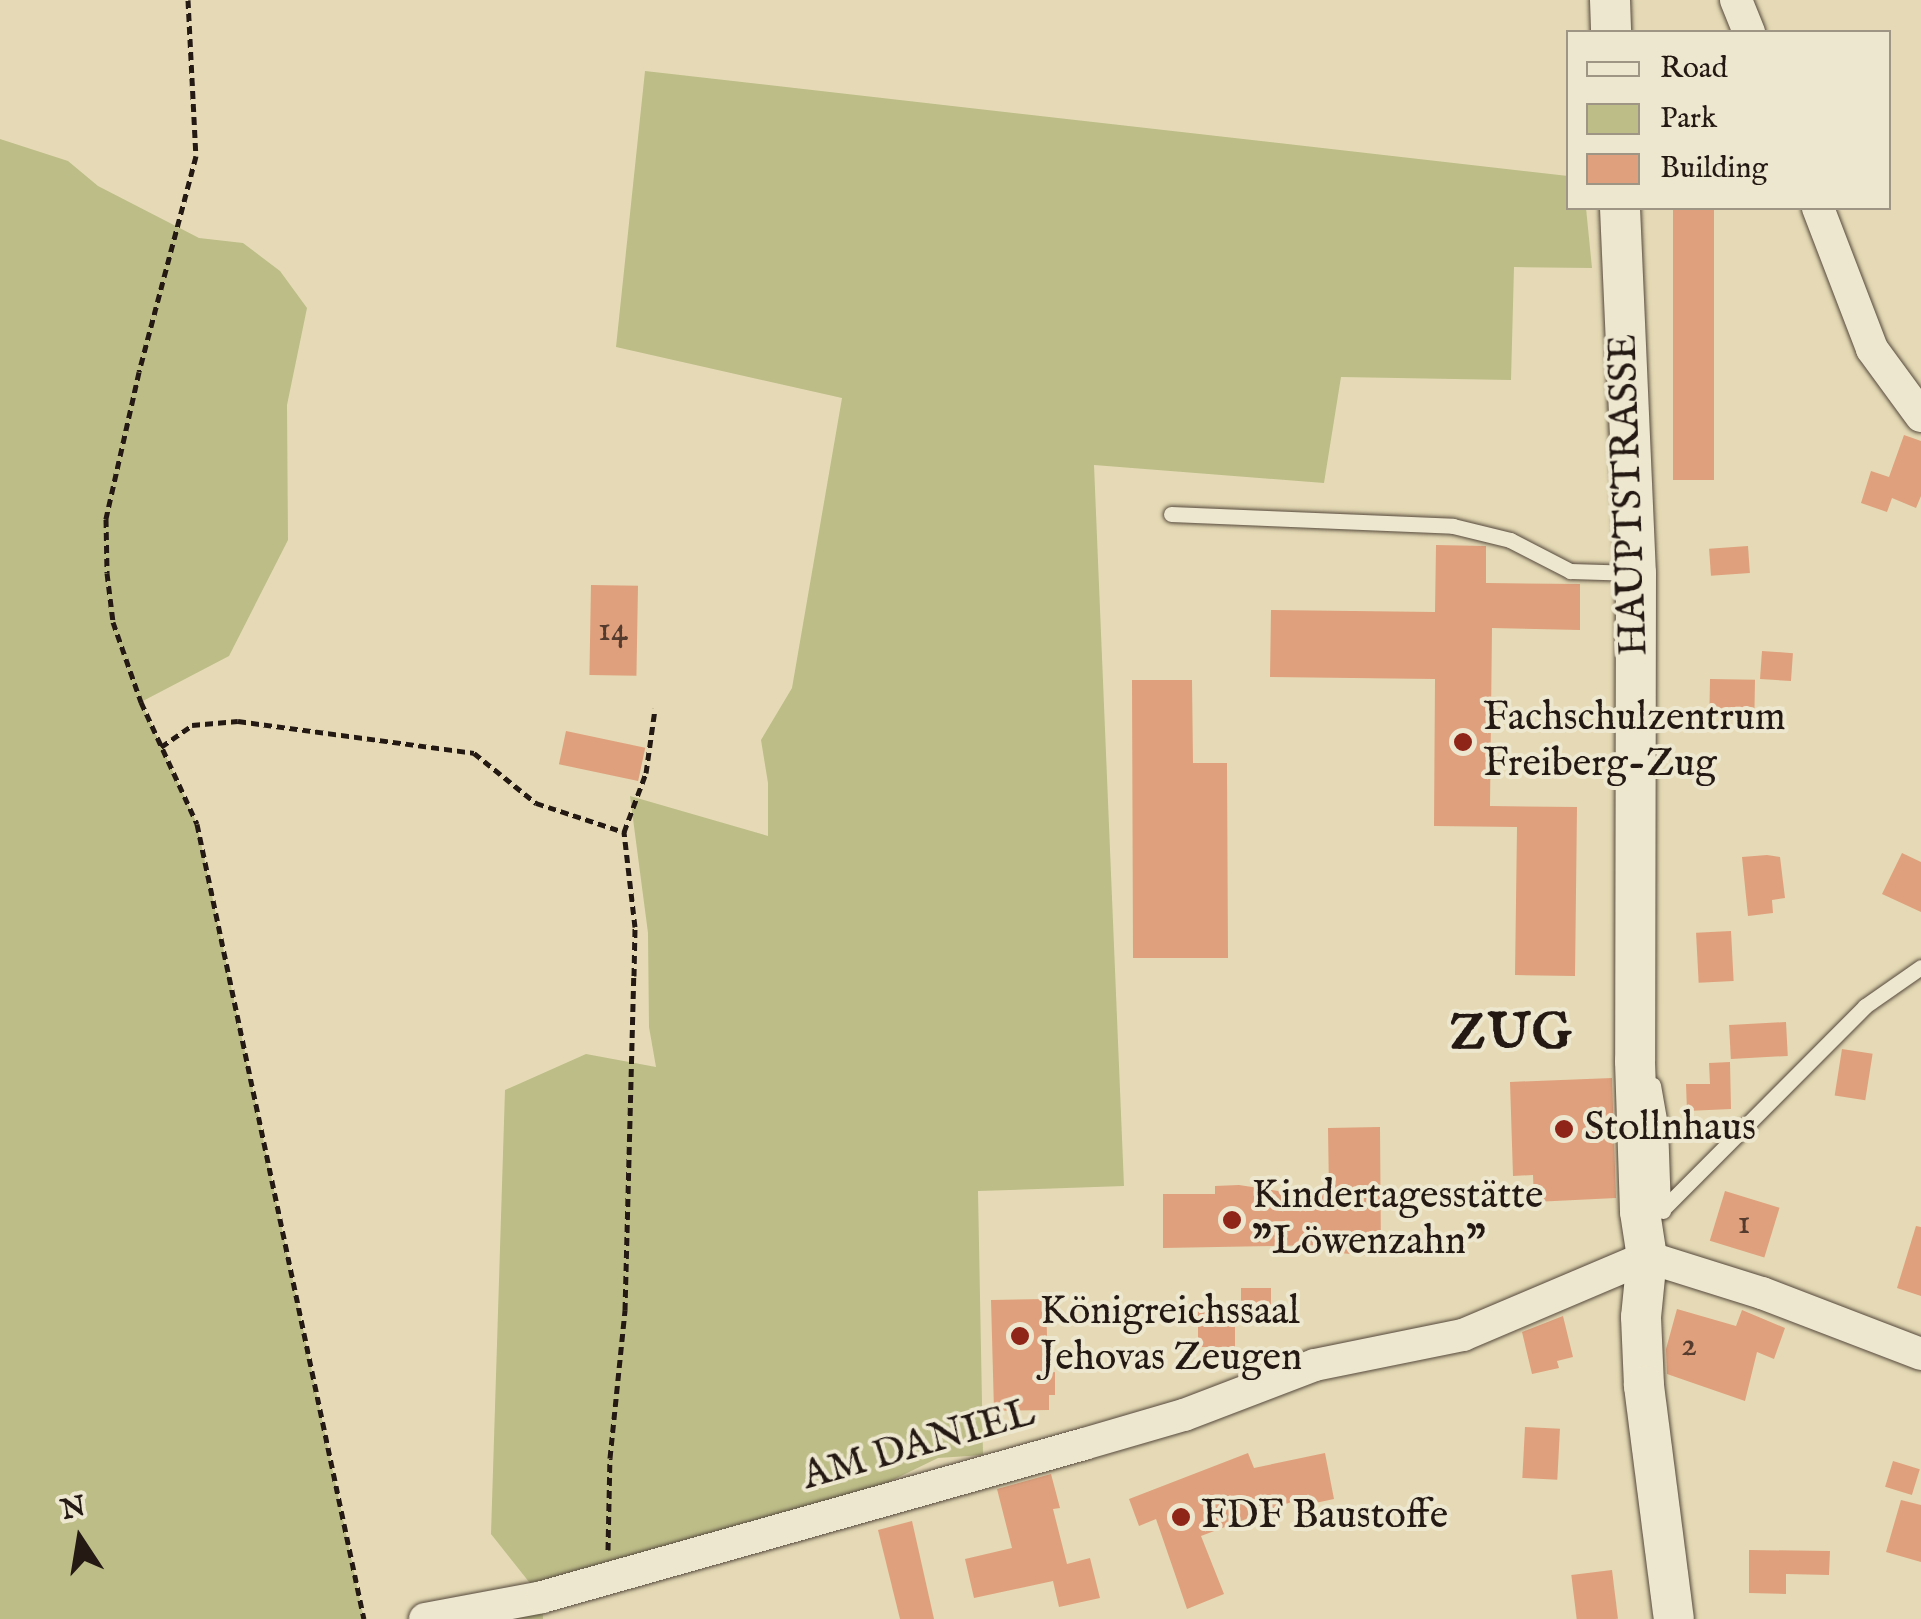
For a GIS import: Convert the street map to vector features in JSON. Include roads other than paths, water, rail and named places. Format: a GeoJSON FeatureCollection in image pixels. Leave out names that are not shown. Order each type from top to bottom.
{"type":"FeatureCollection","features":[{"type":"Feature","properties":{"kind":"street"},"geometry":{"type":"LineString","coordinates":[[1610,0],[1612,30]]}},
{"type":"Feature","properties":{"kind":"street"},"geometry":{"type":"LineString","coordinates":[[1736,0],[1748,30]]}},
{"type":"Feature","properties":{"kind":"street","name":"HAUPTSTRASSE"},"geometry":{"type":"LineString","coordinates":[[1620,210],[1636,572],[1635,1061],[1640,1212],[1648,1257],[1641,1316],[1644,1386],[1674,1619]]}},
{"type":"Feature","properties":{"kind":"street"},"geometry":{"type":"LineString","coordinates":[[1819,210],[1872,349],[1921,416]]}},
{"type":"Feature","properties":{"kind":"street"},"geometry":{"type":"LineString","coordinates":[[1648,1257],[1744,1287],[1921,1354]]}},
{"type":"Feature","properties":{"kind":"street","name":"AM DANIEL"},"geometry":{"type":"LineString","coordinates":[[425,1619],[542,1597],[1184,1414],[1315,1365],[1463,1334],[1648,1257]]}},
{"type":"Feature","properties":{"kind":"lane"},"geometry":{"type":"LineString","coordinates":[[1172,514],[1453,526],[1510,540],[1570,571],[1636,572]]}},
{"type":"Feature","properties":{"kind":"lane"},"geometry":{"type":"LineString","coordinates":[[1664,1208],[1864,1006],[1921,967]]}},
{"type":"Feature","properties":{"kind":"lane"},"geometry":{"type":"LineString","coordinates":[[1635,1061],[1654,1087],[1664,1208],[1648,1257]]}},
{"type":"Feature","properties":{"kind":"place","name":"Fachschulzentrum Freiberg-Zug"},"geometry":{"type":"Point","coordinates":[1463,742]}},
{"type":"Feature","properties":{"kind":"place","name":"Stollnhaus"},"geometry":{"type":"Point","coordinates":[1564,1129]}},
{"type":"Feature","properties":{"kind":"place","name":"Kindertagesstätte \"Löwenzahn\""},"geometry":{"type":"Point","coordinates":[1232,1220]}},
{"type":"Feature","properties":{"kind":"place","name":"Königreichssaal Jehovas Zeugen"},"geometry":{"type":"Point","coordinates":[1020,1336]}},
{"type":"Feature","properties":{"kind":"place","name":"FDF Baustoffe"},"geometry":{"type":"Point","coordinates":[1181,1517]}},
{"type":"Feature","properties":{"kind":"district","name":"ZUG"},"geometry":{"type":"Point","coordinates":[1512,1035]}}]}
